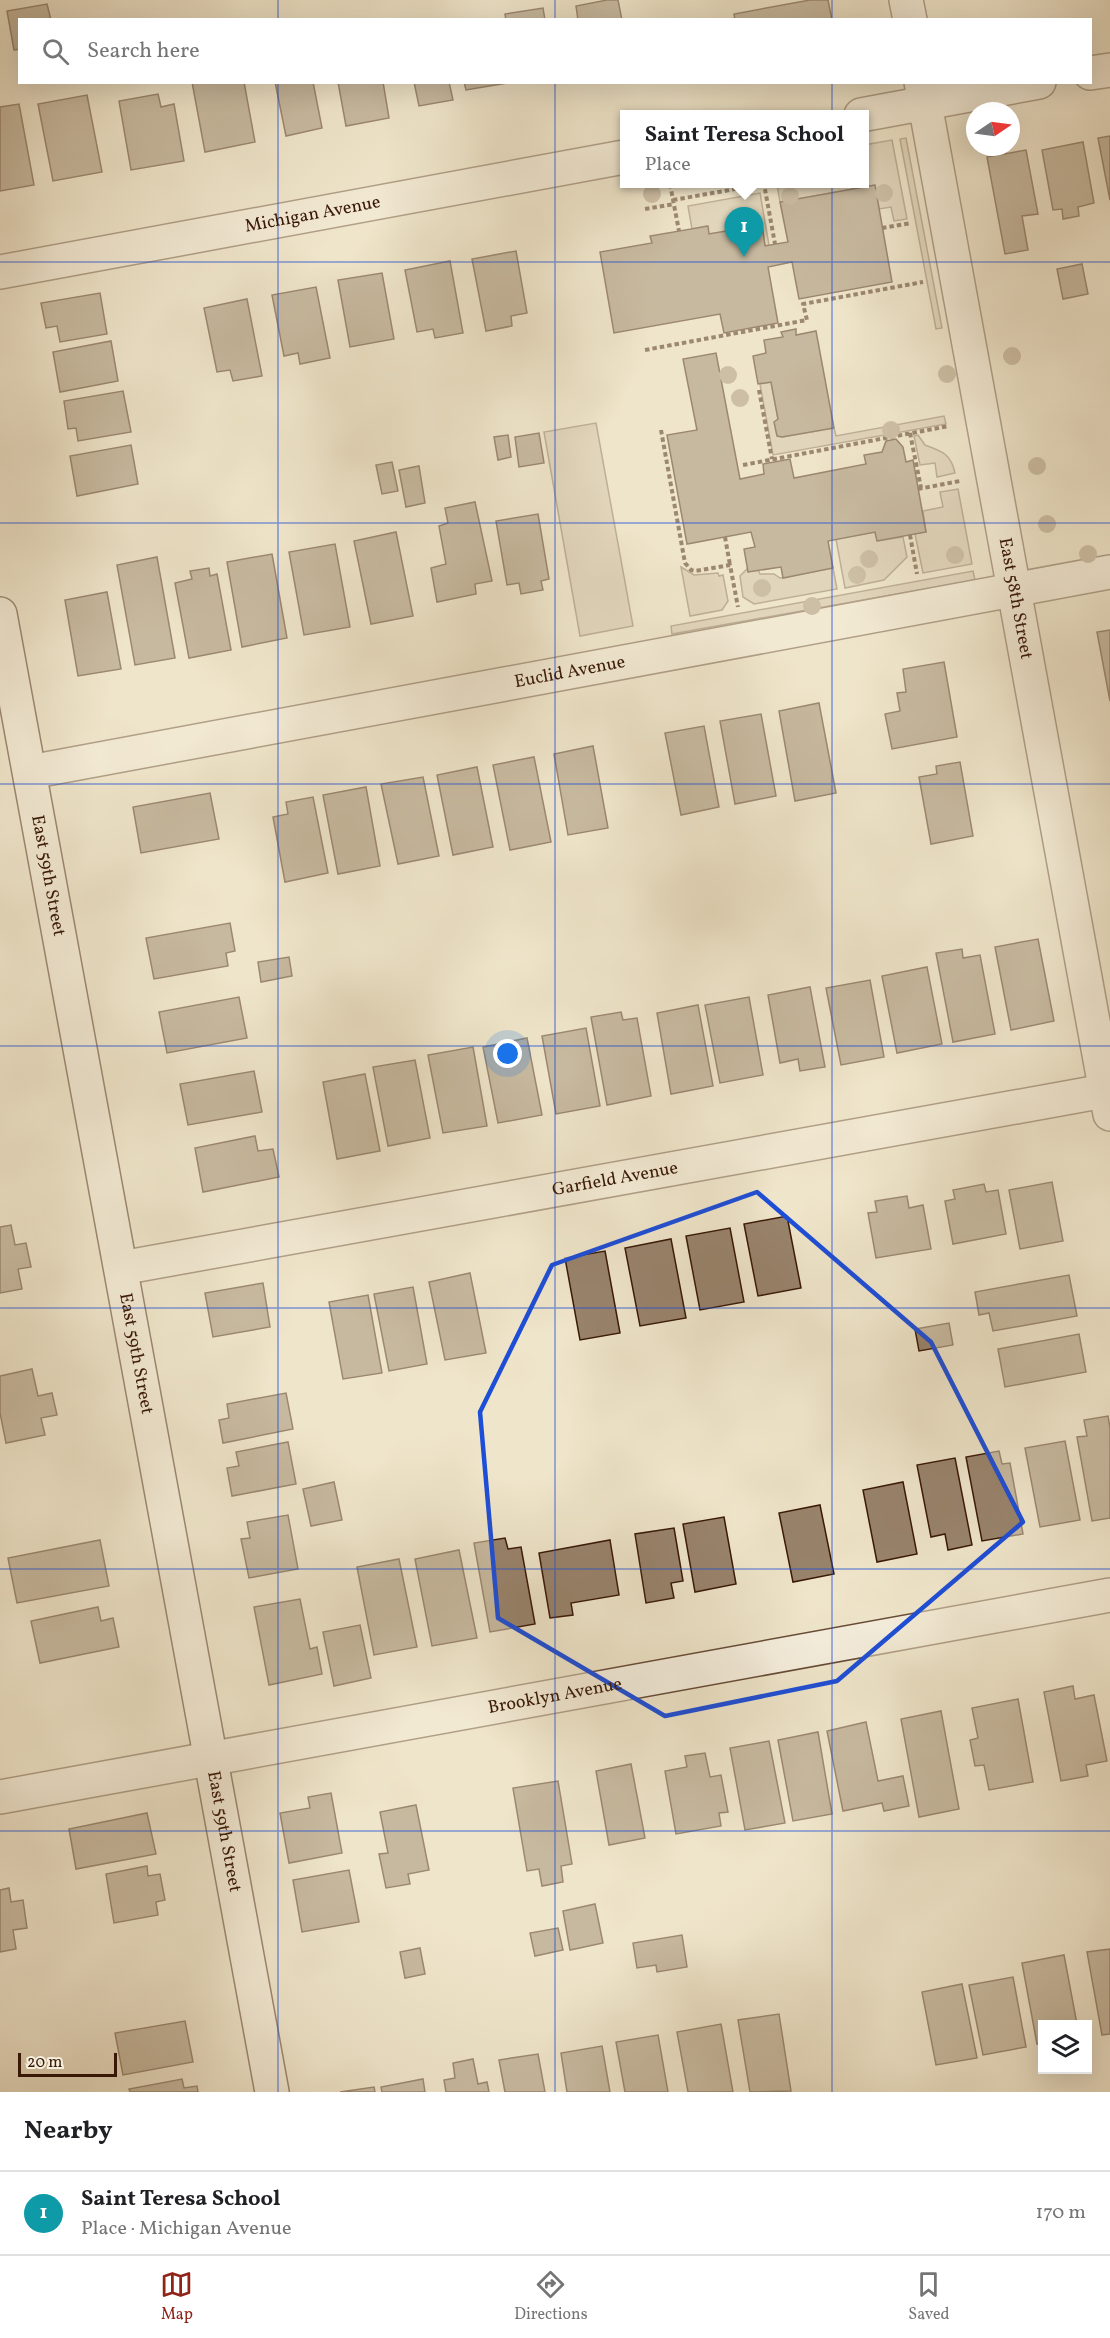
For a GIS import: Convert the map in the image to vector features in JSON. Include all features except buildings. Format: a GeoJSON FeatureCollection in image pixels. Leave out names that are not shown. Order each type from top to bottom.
{"type":"FeatureCollection","features":[{"type":"Feature","properties":{"kind":"street"},"geometry":{"type":"LineString","coordinates":[[906,0],[910,18]]}},
{"type":"Feature","properties":{"kind":"street"},"geometry":{"type":"LineString","coordinates":[[1092,73],[1110,70]]}},
{"type":"Feature","properties":{"kind":"street"},"geometry":{"type":"LineString","coordinates":[[869,111],[923,93],[1017,84]]}},
{"type":"Feature","properties":{"kind":"street","name":"East 58th Street"},"geometry":{"type":"LineString","coordinates":[[923,93],[1109,1098]]}},
{"type":"Feature","properties":{"kind":"street","name":"Michigan Avenue"},"geometry":{"type":"LineString","coordinates":[[0,272],[620,158]]}},
{"type":"Feature","properties":{"kind":"street","name":"Euclid Avenue"},"geometry":{"type":"LineString","coordinates":[[30,772],[1110,572]]}},
{"type":"Feature","properties":{"kind":"street","name":"East 59th Street"},"geometry":{"type":"LineString","coordinates":[[0,614],[272,2092]]}},
{"type":"Feature","properties":{"kind":"street","name":"Garfield Avenue"},"geometry":{"type":"LineString","coordinates":[[121,1268],[1109,1098]]}},
{"type":"Feature","properties":{"kind":"street","name":"Brooklyn Avenue"},"geometry":{"type":"LineString","coordinates":[[0,1797],[1110,1595]]}},
{"type":"Feature","properties":{"kind":"path"},"geometry":{"type":"LineString","coordinates":[[671,188],[679,231]]}},
{"type":"Feature","properties":{"kind":"path"},"geometry":{"type":"LineString","coordinates":[[645,209],[740,188]]}},
{"type":"Feature","properties":{"kind":"path"},"geometry":{"type":"LineString","coordinates":[[765,188],[775,244]]}},
{"type":"Feature","properties":{"kind":"path"},"geometry":{"type":"LineString","coordinates":[[882,228],[911,223]]}},
{"type":"Feature","properties":{"kind":"path"},"geometry":{"type":"LineString","coordinates":[[645,350],[807,320],[803,304],[922,282]]}},
{"type":"Feature","properties":{"kind":"path"},"geometry":{"type":"LineString","coordinates":[[759,390],[772,459]]}},
{"type":"Feature","properties":{"kind":"path"},"geometry":{"type":"LineString","coordinates":[[743,465],[950,426]]}},
{"type":"Feature","properties":{"kind":"path"},"geometry":{"type":"LineString","coordinates":[[661,430],[685,562],[691,570],[695,571],[730,565]]}},
{"type":"Feature","properties":{"kind":"path"},"geometry":{"type":"LineString","coordinates":[[910,433],[919,489],[960,481]]}},
{"type":"Feature","properties":{"kind":"path"},"geometry":{"type":"LineString","coordinates":[[910,535],[918,578]]}},
{"type":"Feature","properties":{"kind":"path"},"geometry":{"type":"LineString","coordinates":[[725,537],[738,610]]}},
{"type":"Feature","properties":{"kind":"highlighted area"},"geometry":{"type":"Polygon","coordinates":[[[757,1192],[931,1342],[1023,1522],[837,1681],[665,1716],[498,1618],[480,1412],[552,1265],[757,1192]]]}},
{"type":"Feature","properties":{"kind":"shaded area"},"geometry":{"type":"Polygon","coordinates":[[[906,138],[942,328],[936,329],[900,139],[906,138]]]}},
{"type":"Feature","properties":{"kind":"shaded area"},"geometry":{"type":"Polygon","coordinates":[[[892,140],[907,219],[894,221],[891,207],[879,209],[874,185],[869,186],[869,144],[892,140]]]}},
{"type":"Feature","properties":{"kind":"shaded area"},"geometry":{"type":"Polygon","coordinates":[[[778,188],[857,188],[780,202],[778,188]]]}},
{"type":"Feature","properties":{"kind":"shaded area"},"geometry":{"type":"Polygon","coordinates":[[[760,193],[769,245],[765,246],[762,225],[709,234],[707,226],[692,229],[688,206],[760,193]]]}},
{"type":"Feature","properties":{"kind":"shaded area"},"geometry":{"type":"Polygon","coordinates":[[[771,382],[778,419],[777,435],[782,437],[834,428],[836,436],[944,416],[946,424],[773,455],[760,384],[771,382]]]}},
{"type":"Feature","properties":{"kind":"shaded area"},"geometry":{"type":"Polygon","coordinates":[[[596,423],[633,626],[580,636],[544,432],[596,423]]]}},
{"type":"Feature","properties":{"kind":"shaded area"},"geometry":{"type":"Polygon","coordinates":[[[918,435],[925,445],[941,451],[948,457],[955,473],[937,477],[935,463],[920,465],[914,436],[918,435]]]}},
{"type":"Feature","properties":{"kind":"shaded area"},"geometry":{"type":"Polygon","coordinates":[[[958,489],[972,564],[923,573],[915,534],[926,532],[923,511],[943,507],[940,492],[958,489]]]}},
{"type":"Feature","properties":{"kind":"shaded area"},"geometry":{"type":"Polygon","coordinates":[[[875,532],[878,541],[903,537],[907,557],[884,580],[845,588],[836,539],[875,532]]]}},
{"type":"Feature","properties":{"kind":"shaded area"},"geometry":{"type":"Polygon","coordinates":[[[681,567],[694,575],[718,573],[719,576],[723,575],[728,601],[722,610],[690,616],[681,567]]]}},
{"type":"Feature","properties":{"kind":"shaded area"},"geometry":{"type":"Polygon","coordinates":[[[833,568],[837,589],[754,604],[743,597],[740,576],[747,569],[748,572],[758,570],[760,574],[774,574],[780,578],[833,568]]]}},
{"type":"Feature","properties":{"kind":"shaded area"},"geometry":{"type":"Polygon","coordinates":[[[973,571],[975,580],[672,634],[671,626],[973,571]]]}},
{"type":"Feature","properties":{"kind":"place","name":"Saint Teresa School"},"geometry":{"type":"Point","coordinates":[744,257]}}]}
